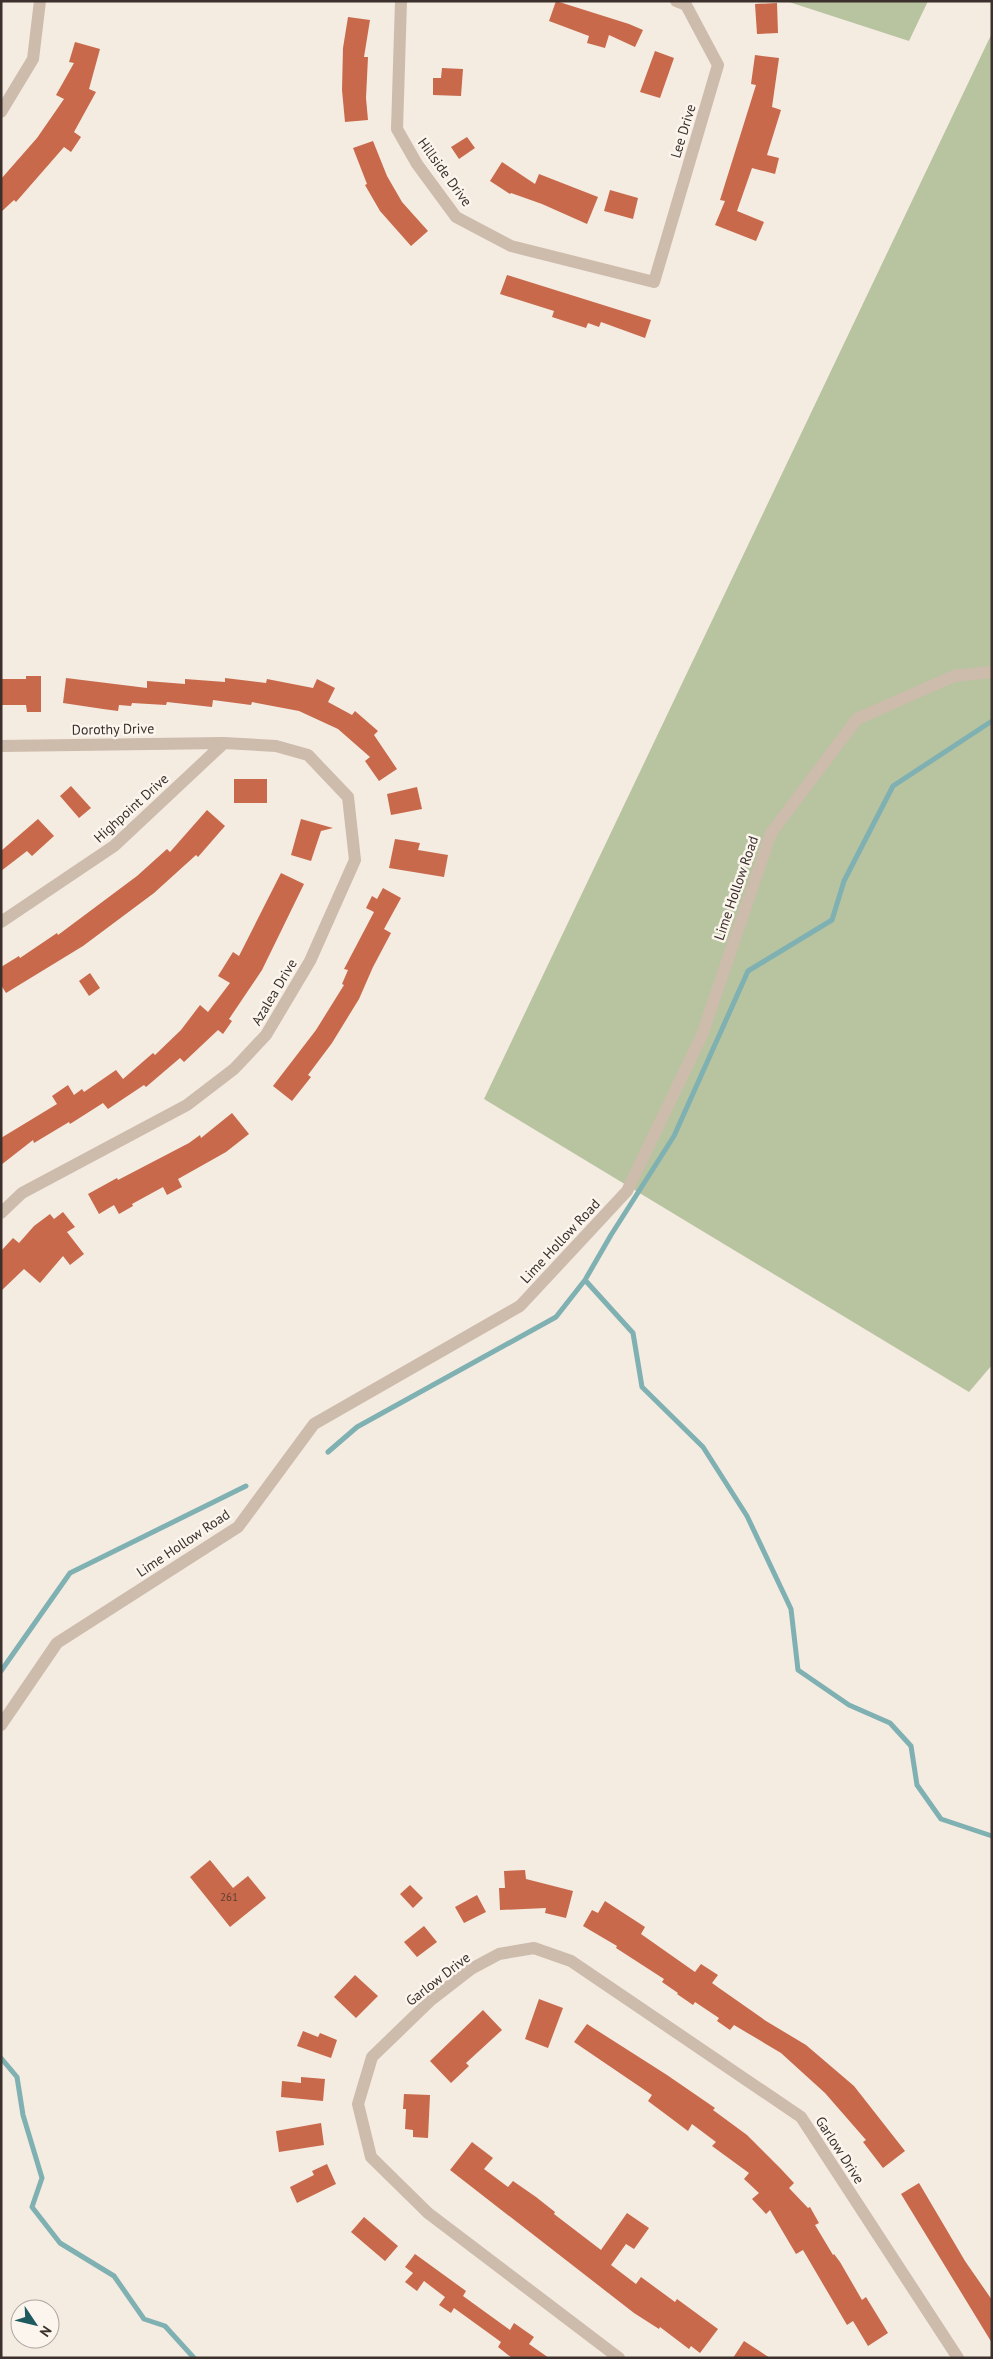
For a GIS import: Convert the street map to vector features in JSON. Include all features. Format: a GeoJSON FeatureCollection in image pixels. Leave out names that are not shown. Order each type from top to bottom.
{"type":"FeatureCollection","features":[{"type":"Feature","properties":{"kind":"street"},"geometry":{"type":"LineString","coordinates":[[1,112],[33,59],[40,1]]}},
{"type":"Feature","properties":{"kind":"street","name":"Hillside Drive"},"geometry":{"type":"LineString","coordinates":[[401,1],[396,128],[417,164],[456,217],[511,246],[654,282]]}},
{"type":"Feature","properties":{"kind":"street","name":"Lee Drive"},"geometry":{"type":"LineString","coordinates":[[654,282],[718,65],[686,5],[676,1]]}},
{"type":"Feature","properties":{"kind":"street","name":"Lime Hollow Road"},"geometry":{"type":"LineString","coordinates":[[1,1726],[56,1643],[238,1527],[314,1424],[520,1306],[627,1191],[702,1035],[771,833],[857,719],[954,676],[992,672]]}},
{"type":"Feature","properties":{"kind":"street","name":"Dorothy Drive"},"geometry":{"type":"LineString","coordinates":[[1,746],[224,742]]}},
{"type":"Feature","properties":{"kind":"street","name":"Highpoint Drive"},"geometry":{"type":"LineString","coordinates":[[1,922],[114,846],[224,742]]}},
{"type":"Feature","properties":{"kind":"street","name":"Azalea Drive"},"geometry":{"type":"LineString","coordinates":[[1,1213],[22,1193],[187,1105],[234,1069],[266,1035],[310,961],[354,860],[348,797],[308,755],[276,746],[224,742]]}},
{"type":"Feature","properties":{"kind":"street","name":"Garlow Drive"},"geometry":{"type":"LineString","coordinates":[[619,2358],[428,2212],[370,2157],[358,2104],[372,2057],[431,2000],[471,1969],[499,1954],[534,1948],[571,1960],[801,2117],[958,2358]]}},
{"type":"Feature","properties":{"kind":"green space"},"geometry":{"type":"Polygon","coordinates":[[[786,1],[928,1],[909,41],[786,1]]]}},
{"type":"Feature","properties":{"kind":"green space"},"geometry":{"type":"Polygon","coordinates":[[[992,33],[992,1365],[969,1392],[484,1099],[992,33]]]}},
{"type":"Feature","properties":{"kind":"building"},"geometry":{"type":"Polygon","coordinates":[[[556,1],[643,30],[635,47],[609,35],[605,48],[587,43],[589,36],[549,21],[556,1]]]}},
{"type":"Feature","properties":{"kind":"building"},"geometry":{"type":"Polygon","coordinates":[[[777,3],[778,33],[757,34],[755,4],[777,3]]]}},
{"type":"Feature","properties":{"kind":"building"},"geometry":{"type":"Polygon","coordinates":[[[348,17],[370,20],[364,57],[368,57],[366,98],[368,120],[345,122],[342,90],[343,48],[348,17]]]}},
{"type":"Feature","properties":{"kind":"building"},"geometry":{"type":"Polygon","coordinates":[[[75,42],[100,49],[89,89],[96,92],[74,132],[81,137],[71,152],[64,147],[16,202],[14,200],[1,212],[1,179],[37,138],[64,99],[56,95],[74,63],[69,62],[75,42]]]}},
{"type":"Feature","properties":{"kind":"building"},"geometry":{"type":"Polygon","coordinates":[[[655,51],[674,58],[660,98],[640,92],[655,51]]]}},
{"type":"Feature","properties":{"kind":"building"},"geometry":{"type":"Polygon","coordinates":[[[755,55],[779,58],[772,107],[781,110],[767,155],[779,158],[775,174],[752,168],[737,211],[764,222],[756,241],[715,225],[725,201],[720,200],[756,85],[751,84],[755,55]]]}},
{"type":"Feature","properties":{"kind":"building"},"geometry":{"type":"Polygon","coordinates":[[[442,68],[463,69],[461,96],[433,95],[433,78],[441,78],[442,68]]]}},
{"type":"Feature","properties":{"kind":"building"},"geometry":{"type":"Polygon","coordinates":[[[467,137],[475,148],[459,159],[451,147],[467,137]]]}},
{"type":"Feature","properties":{"kind":"building"},"geometry":{"type":"Polygon","coordinates":[[[373,141],[387,176],[402,202],[428,231],[411,246],[380,211],[365,185],[367,184],[353,148],[373,141]]]}},
{"type":"Feature","properties":{"kind":"building"},"geometry":{"type":"Polygon","coordinates":[[[502,162],[535,184],[539,174],[598,197],[587,224],[542,204],[510,194],[490,181],[502,162]]]}},
{"type":"Feature","properties":{"kind":"building"},"geometry":{"type":"Polygon","coordinates":[[[610,190],[638,198],[633,219],[604,211],[610,190]]]}},
{"type":"Feature","properties":{"kind":"building"},"geometry":{"type":"Polygon","coordinates":[[[507,275],[651,320],[645,338],[601,322],[599,327],[588,323],[586,328],[552,317],[554,311],[500,294],[507,275]]]}},
{"type":"Feature","properties":{"kind":"building"},"geometry":{"type":"Polygon","coordinates":[[[26,676],[41,676],[41,712],[27,712],[26,705],[1,705],[1,679],[26,679],[26,676]]]}},
{"type":"Feature","properties":{"kind":"building"},"geometry":{"type":"Polygon","coordinates":[[[66,678],[147,688],[147,681],[185,684],[185,679],[225,682],[225,678],[266,683],[267,679],[313,688],[317,679],[335,688],[328,702],[352,715],[355,711],[378,731],[374,735],[397,769],[379,781],[365,761],[370,757],[338,729],[299,711],[252,702],[251,705],[213,700],[212,707],[167,702],[166,705],[132,703],[131,706],[119,705],[118,711],[103,709],[63,703],[66,678]]]}},
{"type":"Feature","properties":{"kind":"building"},"geometry":{"type":"Polygon","coordinates":[[[234,779],[267,779],[267,803],[234,803],[234,779]]]}},
{"type":"Feature","properties":{"kind":"building"},"geometry":{"type":"Polygon","coordinates":[[[71,786],[91,808],[79,818],[60,796],[71,786]]]}},
{"type":"Feature","properties":{"kind":"building"},"geometry":{"type":"Polygon","coordinates":[[[417,787],[422,809],[391,815],[387,794],[417,787]]]}},
{"type":"Feature","properties":{"kind":"building"},"geometry":{"type":"Polygon","coordinates":[[[207,810],[225,826],[198,857],[196,855],[154,893],[83,946],[6,993],[1,985],[1,967],[19,956],[20,958],[57,933],[58,935],[137,876],[167,849],[170,852],[207,810]]]}},
{"type":"Feature","properties":{"kind":"building"},"geometry":{"type":"Polygon","coordinates":[[[38,819],[54,836],[32,856],[27,851],[1,871],[1,851],[38,819]]]}},
{"type":"Feature","properties":{"kind":"building"},"geometry":{"type":"Polygon","coordinates":[[[301,819],[333,828],[321,831],[311,861],[291,855],[301,819]]]}},
{"type":"Feature","properties":{"kind":"building"},"geometry":{"type":"Polygon","coordinates":[[[395,839],[420,843],[418,850],[448,855],[444,877],[389,868],[395,839]]]}},
{"type":"Feature","properties":{"kind":"building"},"geometry":{"type":"Polygon","coordinates":[[[281,873],[304,884],[262,970],[229,1019],[232,1021],[223,1034],[218,1030],[184,1062],[180,1058],[146,1087],[144,1085],[108,1109],[103,1103],[70,1124],[69,1122],[34,1143],[33,1140],[1,1165],[1,1138],[57,1104],[52,1096],[68,1085],[74,1095],[82,1089],[84,1092],[116,1070],[123,1079],[153,1053],[155,1055],[181,1030],[200,1005],[208,1012],[230,983],[218,976],[233,952],[239,956],[281,873]]]}},
{"type":"Feature","properties":{"kind":"building"},"geometry":{"type":"Polygon","coordinates":[[[383,888],[401,898],[384,929],[391,933],[359,999],[332,1043],[308,1075],[311,1077],[292,1101],[273,1086],[316,1030],[344,985],[342,984],[348,970],[344,969],[374,912],[366,908],[372,896],[377,899],[383,888]]]}},
{"type":"Feature","properties":{"kind":"building"},"geometry":{"type":"Polygon","coordinates":[[[90,973],[100,988],[89,996],[79,981],[90,973]]]}},
{"type":"Feature","properties":{"kind":"building"},"geometry":{"type":"Polygon","coordinates":[[[232,1113],[249,1134],[226,1152],[178,1179],[182,1187],[167,1195],[163,1187],[132,1204],[133,1206],[119,1214],[114,1205],[99,1214],[88,1194],[189,1143],[200,1135],[201,1138],[232,1113]]]}},
{"type":"Feature","properties":{"kind":"building"},"geometry":{"type":"Polygon","coordinates":[[[63,1212],[75,1227],[67,1232],[84,1254],[70,1265],[63,1256],[40,1283],[24,1269],[1,1291],[1,1251],[13,1238],[19,1243],[34,1226],[50,1214],[54,1219],[63,1212]]]}},
{"type":"Feature","properties":{"kind":"building"},"geometry":{"type":"Polygon","coordinates":[[[210,1860],[233,1888],[248,1876],[266,1898],[230,1927],[190,1877],[210,1860]]]}},
{"type":"Feature","properties":{"kind":"building"},"geometry":{"type":"Polygon","coordinates":[[[525,1870],[526,1879],[573,1891],[566,1918],[545,1913],[546,1908],[500,1910],[499,1888],[505,1888],[504,1871],[525,1870]]]}},
{"type":"Feature","properties":{"kind":"building"},"geometry":{"type":"Polygon","coordinates":[[[410,1885],[423,1898],[413,1908],[400,1894],[410,1885]]]}},
{"type":"Feature","properties":{"kind":"building"},"geometry":{"type":"Polygon","coordinates":[[[477,1895],[486,1912],[464,1923],[455,1907],[477,1895]]]}},
{"type":"Feature","properties":{"kind":"building"},"geometry":{"type":"Polygon","coordinates":[[[605,1901],[645,1927],[641,1934],[695,1972],[701,1964],[718,1975],[712,1983],[766,2021],[806,2045],[854,2086],[905,2151],[883,2168],[863,2142],[866,2140],[825,2093],[781,2053],[734,2025],[730,2030],[717,2021],[719,2018],[695,2002],[693,2005],[677,1994],[662,1982],[664,1979],[616,1948],[617,1946],[583,1926],[592,1910],[598,1913],[605,1901]]]}},
{"type":"Feature","properties":{"kind":"building"},"geometry":{"type":"Polygon","coordinates":[[[424,1926],[437,1942],[417,1957],[404,1942],[424,1926]]]}},
{"type":"Feature","properties":{"kind":"building"},"geometry":{"type":"Polygon","coordinates":[[[355,1975],[378,1996],[356,2018],[334,1997],[355,1975]]]}},
{"type":"Feature","properties":{"kind":"building"},"geometry":{"type":"Polygon","coordinates":[[[539,1999],[563,2008],[548,2048],[525,2039],[539,1999]]]}},
{"type":"Feature","properties":{"kind":"building"},"geometry":{"type":"Polygon","coordinates":[[[483,2010],[502,2030],[466,2063],[469,2066],[451,2083],[430,2061],[483,2010]]]}},
{"type":"Feature","properties":{"kind":"building"},"geometry":{"type":"Polygon","coordinates":[[[587,2024],[715,2108],[713,2110],[747,2135],[781,2169],[794,2183],[789,2188],[808,2208],[810,2207],[819,2223],[815,2225],[833,2255],[840,2262],[862,2300],[866,2297],[888,2333],[868,2346],[853,2321],[847,2325],[803,2250],[796,2254],[770,2210],[766,2214],[752,2199],[759,2193],[744,2179],[749,2173],[712,2146],[716,2142],[692,2124],[688,2131],[648,2101],[652,2095],[574,2042],[587,2024]]]}},
{"type":"Feature","properties":{"kind":"building"},"geometry":{"type":"Polygon","coordinates":[[[303,2031],[318,2037],[320,2033],[337,2040],[331,2058],[297,2046],[303,2031]]]}},
{"type":"Feature","properties":{"kind":"building"},"geometry":{"type":"Polygon","coordinates":[[[301,2077],[325,2079],[323,2101],[281,2097],[282,2081],[301,2083],[301,2077]]]}},
{"type":"Feature","properties":{"kind":"building"},"geometry":{"type":"Polygon","coordinates":[[[404,2094],[430,2095],[428,2138],[413,2137],[413,2130],[405,2129],[406,2109],[403,2109],[404,2094]]]}},
{"type":"Feature","properties":{"kind":"building"},"geometry":{"type":"Polygon","coordinates":[[[321,2123],[324,2145],[279,2152],[276,2131],[321,2123]]]}},
{"type":"Feature","properties":{"kind":"building"},"geometry":{"type":"Polygon","coordinates":[[[472,2142],[493,2158],[484,2169],[508,2187],[513,2181],[536,2197],[555,2212],[554,2214],[601,2250],[627,2213],[649,2228],[634,2249],[626,2244],[611,2265],[636,2284],[641,2277],[675,2302],[677,2299],[718,2329],[700,2353],[691,2346],[689,2349],[660,2327],[659,2329],[634,2313],[450,2170],[472,2142]]]}},
{"type":"Feature","properties":{"kind":"building"},"geometry":{"type":"Polygon","coordinates":[[[327,2164],[336,2184],[297,2203],[290,2187],[314,2175],[312,2171],[327,2164]]]}},
{"type":"Feature","properties":{"kind":"building"},"geometry":{"type":"Polygon","coordinates":[[[919,2183],[965,2261],[992,2300],[992,2343],[901,2194],[919,2183]]]}},
{"type":"Feature","properties":{"kind":"building"},"geometry":{"type":"Polygon","coordinates":[[[364,2217],[398,2246],[385,2261],[351,2232],[364,2217]]]}},
{"type":"Feature","properties":{"kind":"building"},"geometry":{"type":"Polygon","coordinates":[[[415,2254],[466,2291],[463,2296],[510,2330],[514,2323],[534,2337],[529,2344],[549,2358],[512,2358],[498,2347],[501,2342],[454,2308],[451,2313],[439,2305],[445,2297],[424,2281],[417,2291],[405,2282],[413,2273],[405,2267],[415,2254]]]}},
{"type":"Feature","properties":{"kind":"building"},"geometry":{"type":"Polygon","coordinates":[[[744,2341],[770,2358],[733,2358],[744,2341]]]}},
{"type":"Feature","properties":{"kind":"waterway"},"geometry":{"type":"LineString","coordinates":[[328,1452],[357,1427],[556,1317],[585,1280],[611,1235],[674,1136],[748,971],[832,920],[844,881],[893,786],[992,721]]}},
{"type":"Feature","properties":{"kind":"waterway"},"geometry":{"type":"LineString","coordinates":[[585,1280],[633,1333],[642,1387],[703,1447],[747,1516],[791,1609],[798,1670],[849,1705],[890,1723],[911,1746],[917,1785],[941,1819],[992,1836]]}},
{"type":"Feature","properties":{"kind":"waterway"},"geometry":{"type":"LineString","coordinates":[[1,1671],[70,1573],[246,1486]]}},
{"type":"Feature","properties":{"kind":"waterway"},"geometry":{"type":"LineString","coordinates":[[1,2058],[17,2077],[23,2115],[42,2178],[32,2207],[60,2243],[114,2276],[144,2319],[165,2326],[194,2358]]}}]}
